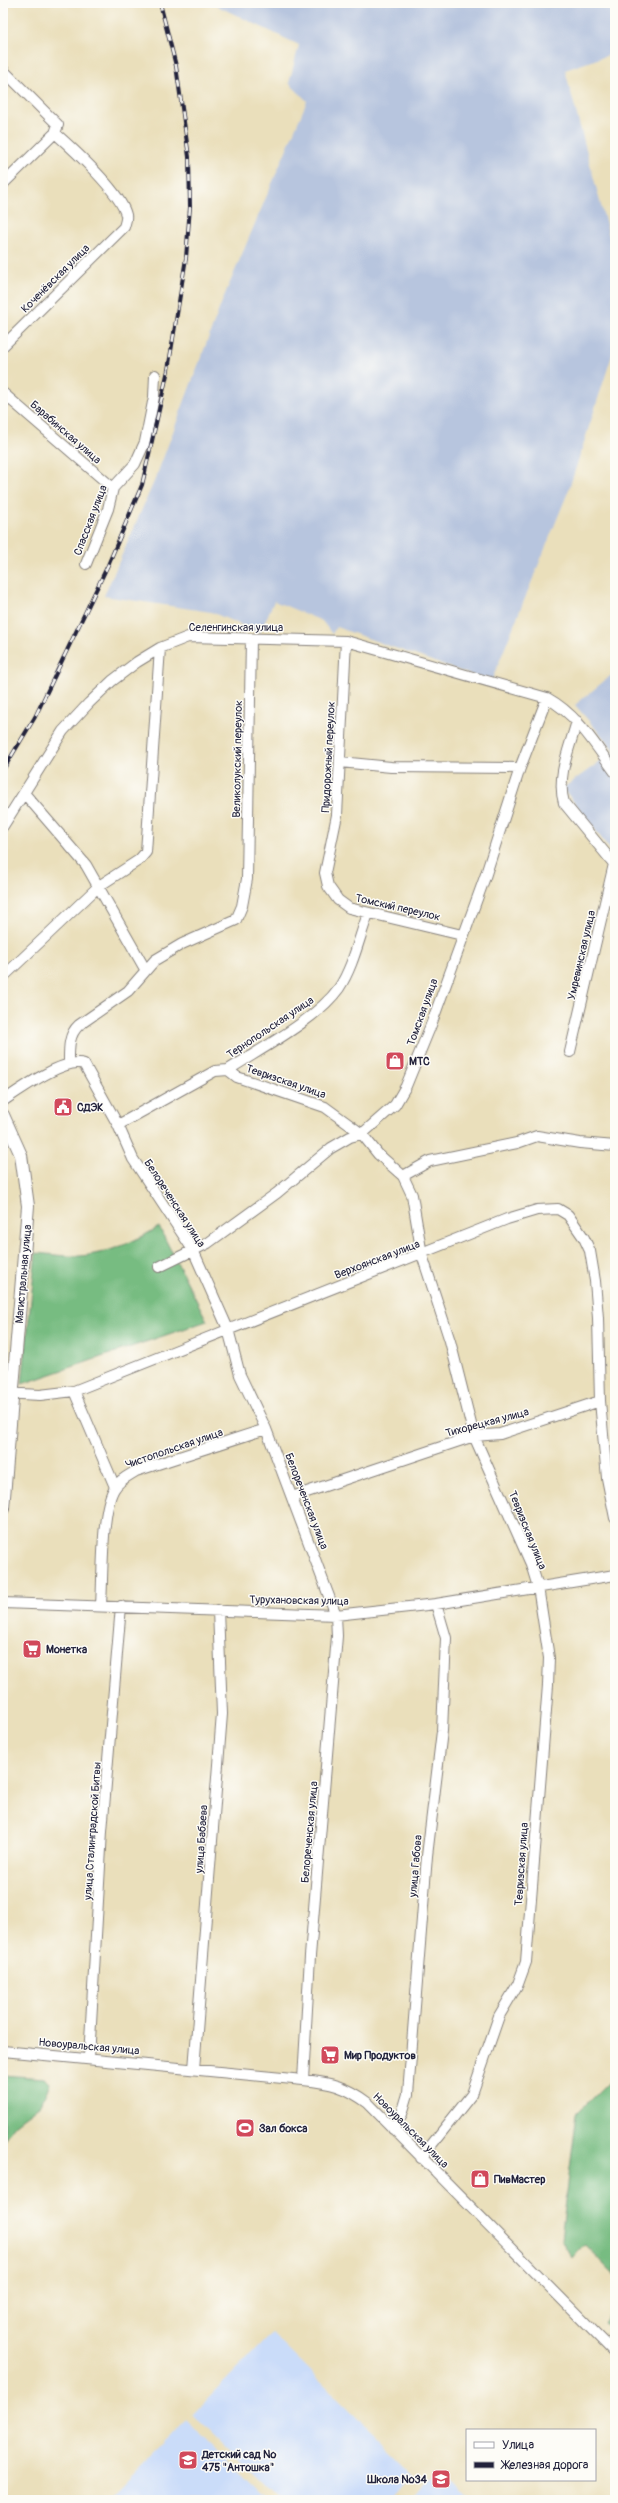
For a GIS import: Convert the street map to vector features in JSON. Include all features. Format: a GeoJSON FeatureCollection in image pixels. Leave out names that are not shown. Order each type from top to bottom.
{"type":"FeatureCollection","features":[{"type":"Feature","properties":{"kind":"main road","name":"Магистральная улица"},"geometry":{"type":"LineString","coordinates":[[3,1115],[21,1155],[28,1206],[8,1393],[3,1509]]}},
{"type":"Feature","properties":{"kind":"street"},"geometry":{"type":"LineString","coordinates":[[3,70],[56,129],[3,184]]}},
{"type":"Feature","properties":{"kind":"street","name":"Коченёвская улица"},"geometry":{"type":"LineString","coordinates":[[3,346],[124,227],[126,216],[122,205],[56,129]]}},
{"type":"Feature","properties":{"kind":"street","name":"Спасская улица"},"geometry":{"type":"LineString","coordinates":[[86,564],[108,509],[113,488],[135,464],[145,442],[154,397],[155,375]]}},
{"type":"Feature","properties":{"kind":"street","name":"Барабинская улица"},"geometry":{"type":"LineString","coordinates":[[3,394],[113,488]]}},
{"type":"Feature","properties":{"kind":"street","name":"Селенгинская улица"},"geometry":{"type":"LineString","coordinates":[[3,826],[63,731],[79,714],[112,681],[160,648],[188,637],[346,642],[547,698],[562,706],[577,721],[615,772]]}},
{"type":"Feature","properties":{"kind":"street","name":"Великолукский переулок"},"geometry":{"type":"LineString","coordinates":[[145,969],[156,960],[182,944],[236,920],[242,906],[247,879],[250,638]]}},
{"type":"Feature","properties":{"kind":"street","name":"Придорожный переулок"},"geometry":{"type":"LineString","coordinates":[[325,873],[337,815],[346,642]]}},
{"type":"Feature","properties":{"kind":"street"},"geometry":{"type":"LineString","coordinates":[[3,977],[99,886],[139,860],[146,852],[160,648]]}},
{"type":"Feature","properties":{"kind":"street","name":"Томская улица"},"geometry":{"type":"LineString","coordinates":[[158,1267],[208,1243],[277,1193],[331,1148],[350,1137],[362,1134],[395,1105],[406,1086],[431,1025],[462,935],[485,877],[520,768],[547,698]]}},
{"type":"Feature","properties":{"kind":"street"},"geometry":{"type":"LineString","coordinates":[[577,721],[562,777],[561,792],[564,803],[615,865]]}},
{"type":"Feature","properties":{"kind":"street"},"geometry":{"type":"LineString","coordinates":[[340,762],[391,767],[520,768]]}},
{"type":"Feature","properties":{"kind":"street"},"geometry":{"type":"LineString","coordinates":[[3,1101],[28,1085],[69,1064],[73,1030],[128,991],[145,969],[86,865],[24,793]]}},
{"type":"Feature","properties":{"kind":"street","name":"Умревинская улица"},"geometry":{"type":"LineString","coordinates":[[570,1052],[615,865]]}},
{"type":"Feature","properties":{"kind":"street","name":"Томский переулок"},"geometry":{"type":"LineString","coordinates":[[325,873],[328,886],[338,900],[349,908],[368,914],[385,916],[462,935]]}},
{"type":"Feature","properties":{"kind":"street","name":"Тернопольская улица"},"geometry":{"type":"LineString","coordinates":[[118,1125],[215,1071],[228,1070],[324,1006],[339,987],[350,965],[368,914]]}},
{"type":"Feature","properties":{"kind":"street","name":"Белореченская улица"},"geometry":{"type":"LineString","coordinates":[[69,1064],[79,1062],[84,1064],[118,1125],[133,1159],[192,1250],[228,1329],[240,1375],[266,1429],[336,1615],[338,1636],[310,1956],[303,2080]]}},
{"type":"Feature","properties":{"kind":"street","name":"Тевризская улица"},"geometry":{"type":"LineString","coordinates":[[228,1070],[238,1077],[325,1107],[362,1134],[378,1154],[403,1176],[412,1195],[422,1255],[450,1341],[474,1436],[531,1564],[538,1588],[549,1658],[526,1962],[518,1984],[499,2016],[472,2094],[421,2158]]}},
{"type":"Feature","properties":{"kind":"street"},"geometry":{"type":"LineString","coordinates":[[403,1176],[430,1160],[517,1143],[537,1136],[580,1144],[615,1146]]}},
{"type":"Feature","properties":{"kind":"street","name":"Верхоянская улица"},"geometry":{"type":"LineString","coordinates":[[8,1393],[40,1395],[74,1392],[228,1329],[422,1255],[507,1219],[536,1210],[558,1209],[568,1215],[590,1251],[598,1318],[600,1401]]}},
{"type":"Feature","properties":{"kind":"street"},"geometry":{"type":"LineString","coordinates":[[74,1392],[115,1487],[108,1508],[101,1605]]}},
{"type":"Feature","properties":{"kind":"street"},"geometry":{"type":"LineString","coordinates":[[600,1401],[607,1478],[615,1518]]}},
{"type":"Feature","properties":{"kind":"street","name":"Тихорецкая улица"},"geometry":{"type":"LineString","coordinates":[[292,1497],[474,1436],[500,1434],[600,1401]]}},
{"type":"Feature","properties":{"kind":"street","name":"Чистопольская улица"},"geometry":{"type":"LineString","coordinates":[[115,1487],[124,1478],[136,1472],[266,1429]]}},
{"type":"Feature","properties":{"kind":"street","name":"Турухановская улица"},"geometry":{"type":"LineString","coordinates":[[3,1603],[101,1605],[336,1615],[436,1604],[615,1575]]}},
{"type":"Feature","properties":{"kind":"street","name":"улица Габова"},"geometry":{"type":"LineString","coordinates":[[393,2129],[402,2114],[408,2094],[427,1856],[442,1731],[446,1638],[436,1604]]}},
{"type":"Feature","properties":{"kind":"street","name":"улица Сталинградской Битвы"},"geometry":{"type":"LineString","coordinates":[[89,2058],[102,1831],[121,1606]]}},
{"type":"Feature","properties":{"kind":"street","name":"улица Бабаева"},"geometry":{"type":"LineString","coordinates":[[194,2069],[222,1714],[218,1610]]}},
{"type":"Feature","properties":{"kind":"street","name":"Новоуральская улица"},"geometry":{"type":"LineString","coordinates":[[3,2051],[89,2058],[334,2083],[349,2089],[368,2103],[615,2353]]}},
{"type":"Feature","properties":{"kind":"shaded area"},"geometry":{"type":"Polygon","coordinates":[[[211,3],[604,3],[615,12],[615,49],[609,55],[565,70],[615,258],[615,346],[568,492],[491,682],[336,627],[332,634],[322,621],[274,601],[260,633],[211,612],[104,596],[156,477],[223,299],[307,101],[289,83],[299,45],[211,3]]]}},
{"type":"Feature","properties":{"kind":"shaded area"},"geometry":{"type":"Polygon","coordinates":[[[615,672],[615,751],[575,705],[615,672]]]}},
{"type":"Feature","properties":{"kind":"shaded area"},"geometry":{"type":"Polygon","coordinates":[[[615,751],[615,856],[563,788],[615,751]]]}},
{"type":"Feature","properties":{"kind":"shaded area"},"geometry":{"type":"Polygon","coordinates":[[[272,2333],[414,2473],[388,2500],[281,2500],[193,2414],[272,2333]]]}},
{"type":"Feature","properties":{"kind":"shaded area","name":"Детский сад № 475 \"Антошка\""},"geometry":{"type":"Polygon","coordinates":[[[187,2420],[268,2500],[108,2500],[187,2420]]]}},
{"type":"Feature","properties":{"kind":"shaded area","name":"Школа №34"},"geometry":{"type":"Polygon","coordinates":[[[442,2471],[468,2500],[410,2500],[425,2486],[442,2471]]]}},
{"type":"Feature","properties":{"kind":"green space"},"geometry":{"type":"Polygon","coordinates":[[[159,1227],[207,1321],[22,1384],[36,1253],[75,1256],[101,1253],[131,1242],[159,1227]]]}},
{"type":"Feature","properties":{"kind":"green space"},"geometry":{"type":"Polygon","coordinates":[[[3,2075],[44,2078],[50,2083],[41,2104],[14,2125],[3,2141],[3,2075]]]}},
{"type":"Feature","properties":{"kind":"green space"},"geometry":{"type":"Polygon","coordinates":[[[615,2075],[615,2276],[584,2244],[572,2258],[561,2239],[577,2113],[615,2075]]]}},
{"type":"Feature","properties":{"kind":"green space"},"geometry":{"type":"Polygon","coordinates":[[[615,2305],[615,2331],[603,2324],[615,2305]]]}},
{"type":"Feature","properties":{"kind":"railway"},"geometry":{"type":"LineString","coordinates":[[3,770],[35,717],[108,565],[142,485],[168,370],[186,258],[190,207],[189,157],[176,66],[160,3]]}},
{"type":"Feature","properties":{"kind":"place","name":"МТС"},"geometry":{"type":"Point","coordinates":[395,1061]}},
{"type":"Feature","properties":{"kind":"place","name":"СДЭК"},"geometry":{"type":"Point","coordinates":[63,1107]}},
{"type":"Feature","properties":{"kind":"place","name":"Монетка"},"geometry":{"type":"Point","coordinates":[32,1649]}},
{"type":"Feature","properties":{"kind":"place","name":"Мир Продуктов"},"geometry":{"type":"Point","coordinates":[330,2055]}},
{"type":"Feature","properties":{"kind":"place","name":"Зал бокса"},"geometry":{"type":"Point","coordinates":[245,2128]}},
{"type":"Feature","properties":{"kind":"place","name":"ПивМастер"},"geometry":{"type":"Point","coordinates":[480,2179]}},
{"type":"Feature","properties":{"kind":"place","name":"Детский сад № 475 \"Антошка\""},"geometry":{"type":"Point","coordinates":[188,2460]}},
{"type":"Feature","properties":{"kind":"place","name":"Школа №34"},"geometry":{"type":"Point","coordinates":[441,2479]}}]}
